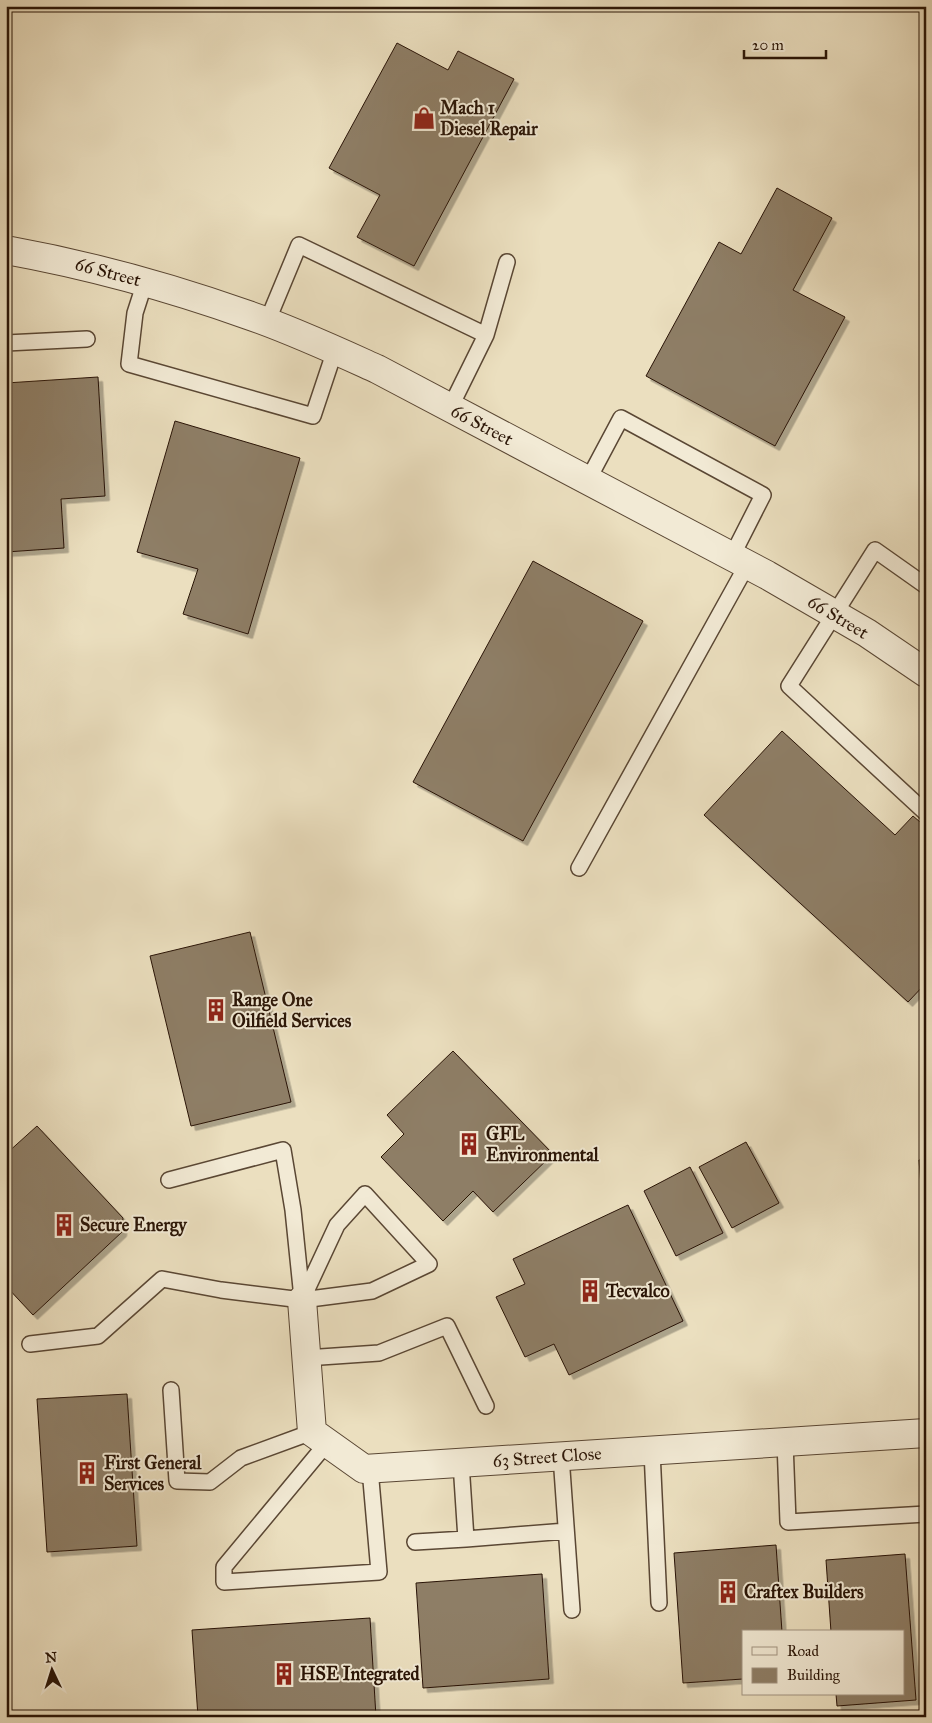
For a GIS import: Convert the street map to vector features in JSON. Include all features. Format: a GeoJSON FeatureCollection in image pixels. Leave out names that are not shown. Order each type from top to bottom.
{"type":"FeatureCollection","features":[{"type":"Feature","properties":{"kind":"street","name":"66 Street"},"geometry":{"type":"LineString","coordinates":[[6,250],[57,259],[145,282],[267,322],[377,369],[740,560],[875,638],[926,673]]}},
{"type":"Feature","properties":{"kind":"street"},"geometry":{"type":"LineString","coordinates":[[302,1300],[306,1358],[320,1437],[364,1469],[370,1469]]}},
{"type":"Feature","properties":{"kind":"street","name":"63 Street Close"},"geometry":{"type":"LineString","coordinates":[[370,1469],[926,1433]]}},
{"type":"Feature","properties":{"kind":"lane"},"geometry":{"type":"LineString","coordinates":[[267,322],[299,245],[486,335]]}},
{"type":"Feature","properties":{"kind":"lane"},"geometry":{"type":"LineString","coordinates":[[450,408],[486,335],[507,262]]}},
{"type":"Feature","properties":{"kind":"lane"},"geometry":{"type":"LineString","coordinates":[[145,282],[135,313],[129,364],[313,416],[334,350]]}},
{"type":"Feature","properties":{"kind":"lane"},"geometry":{"type":"LineString","coordinates":[[6,343],[87,338]]}},
{"type":"Feature","properties":{"kind":"lane"},"geometry":{"type":"LineString","coordinates":[[579,868],[740,560],[763,495],[621,418],[588,480]]}},
{"type":"Feature","properties":{"kind":"lane"},"geometry":{"type":"LineString","coordinates":[[926,586],[875,550],[788,686],[926,813]]}},
{"type":"Feature","properties":{"kind":"lane"},"geometry":{"type":"LineString","coordinates":[[169,1180],[284,1150],[293,1210],[302,1300]]}},
{"type":"Feature","properties":{"kind":"lane"},"geometry":{"type":"LineString","coordinates":[[30,1344],[98,1336],[162,1279],[221,1290],[302,1300],[372,1291],[429,1264],[364,1194],[337,1225],[302,1300]]}},
{"type":"Feature","properties":{"kind":"lane"},"geometry":{"type":"LineString","coordinates":[[306,1358],[379,1354],[448,1326],[486,1406]]}},
{"type":"Feature","properties":{"kind":"lane"},"geometry":{"type":"LineString","coordinates":[[171,1390],[177,1481],[210,1482],[241,1458],[320,1437]]}},
{"type":"Feature","properties":{"kind":"lane"},"geometry":{"type":"LineString","coordinates":[[320,1437],[224,1567],[224,1582],[379,1572],[370,1469]]}},
{"type":"Feature","properties":{"kind":"lane"},"geometry":{"type":"LineString","coordinates":[[785,1442],[788,1522],[926,1514]]}},
{"type":"Feature","properties":{"kind":"lane"},"geometry":{"type":"LineString","coordinates":[[652,1450],[659,1603]]}},
{"type":"Feature","properties":{"kind":"lane"},"geometry":{"type":"LineString","coordinates":[[561,1456],[572,1610]]}},
{"type":"Feature","properties":{"kind":"lane"},"geometry":{"type":"LineString","coordinates":[[461,1463],[466,1538]]}},
{"type":"Feature","properties":{"kind":"lane"},"geometry":{"type":"LineString","coordinates":[[415,1542],[566,1532]]}},
{"type":"Feature","properties":{"kind":"building","name":"Mach 1 Diesel Repair"},"geometry":{"type":"Polygon","coordinates":[[[397,43],[448,70],[458,51],[514,79],[414,266],[357,237],[380,195],[329,168],[397,43]]]}},
{"type":"Feature","properties":{"kind":"building"},"geometry":{"type":"Polygon","coordinates":[[[777,188],[832,218],[793,290],[845,317],[775,446],[646,376],[719,242],[741,254],[777,188]]]}},
{"type":"Feature","properties":{"kind":"building"},"geometry":{"type":"Polygon","coordinates":[[[98,377],[105,496],[61,499],[64,548],[6,552],[6,383],[98,377]]]}},
{"type":"Feature","properties":{"kind":"building"},"geometry":{"type":"Polygon","coordinates":[[[175,421],[300,458],[248,634],[183,614],[198,569],[137,552],[175,421]]]}},
{"type":"Feature","properties":{"kind":"building"},"geometry":{"type":"Polygon","coordinates":[[[533,561],[643,621],[523,841],[413,782],[533,561]]]}},
{"type":"Feature","properties":{"kind":"building"},"geometry":{"type":"Polygon","coordinates":[[[782,731],[895,835],[913,816],[926,827],[926,983],[908,1002],[704,815],[782,731]]]}},
{"type":"Feature","properties":{"kind":"building","name":"Range One Oilfield Services"},"geometry":{"type":"Polygon","coordinates":[[[250,932],[291,1102],[191,1126],[150,956],[250,932]]]}},
{"type":"Feature","properties":{"kind":"building","name":"GFL Environmental"},"geometry":{"type":"Polygon","coordinates":[[[453,1051],[553,1154],[493,1212],[473,1191],[443,1221],[381,1157],[404,1134],[387,1115],[453,1051]]]}},
{"type":"Feature","properties":{"kind":"building","name":"Secure Energy"},"geometry":{"type":"Polygon","coordinates":[[[37,1126],[123,1218],[122,1232],[33,1315],[6,1286],[6,1154],[37,1126]]]}},
{"type":"Feature","properties":{"kind":"building"},"geometry":{"type":"Polygon","coordinates":[[[746,1142],[779,1203],[732,1228],[699,1167],[746,1142]]]}},
{"type":"Feature","properties":{"kind":"building"},"geometry":{"type":"Polygon","coordinates":[[[926,1159],[926,1254],[919,1160],[926,1159]]]}},
{"type":"Feature","properties":{"kind":"building"},"geometry":{"type":"Polygon","coordinates":[[[690,1167],[723,1233],[676,1256],[644,1191],[690,1167]]]}},
{"type":"Feature","properties":{"kind":"building","name":"Tecvalco"},"geometry":{"type":"Polygon","coordinates":[[[628,1205],[683,1321],[569,1375],[554,1344],[525,1357],[496,1297],[525,1284],[513,1259],[628,1205]]]}},
{"type":"Feature","properties":{"kind":"building","name":"First General Services"},"geometry":{"type":"Polygon","coordinates":[[[127,1394],[137,1546],[47,1552],[37,1399],[127,1394]]]}},
{"type":"Feature","properties":{"kind":"building","name":"Craftex Builders"},"geometry":{"type":"Polygon","coordinates":[[[776,1545],[782,1630],[742,1630],[742,1679],[683,1683],[674,1553],[776,1545]]]}},
{"type":"Feature","properties":{"kind":"building"},"geometry":{"type":"Polygon","coordinates":[[[905,1554],[916,1700],[837,1706],[836,1696],[904,1696],[904,1630],[831,1630],[826,1560],[905,1554]]]}},
{"type":"Feature","properties":{"kind":"building"},"geometry":{"type":"Polygon","coordinates":[[[542,1574],[549,1679],[423,1688],[416,1583],[542,1574]]]}},
{"type":"Feature","properties":{"kind":"building","name":"HSE Integrated"},"geometry":{"type":"Polygon","coordinates":[[[370,1618],[376,1717],[198,1717],[192,1630],[370,1618]]]}},
{"type":"Feature","properties":{"kind":"place","name":"Mach 1 Diesel Repair"},"geometry":{"type":"Point","coordinates":[424,118]}},
{"type":"Feature","properties":{"kind":"place","name":"Range One Oilfield Services"},"geometry":{"type":"Point","coordinates":[216,1010]}},
{"type":"Feature","properties":{"kind":"place","name":"GFL Environmental"},"geometry":{"type":"Point","coordinates":[469,1144]}},
{"type":"Feature","properties":{"kind":"place","name":"Secure Energy"},"geometry":{"type":"Point","coordinates":[64,1225]}},
{"type":"Feature","properties":{"kind":"place","name":"Tecvalco"},"geometry":{"type":"Point","coordinates":[590,1291]}},
{"type":"Feature","properties":{"kind":"place","name":"First General Services"},"geometry":{"type":"Point","coordinates":[87,1473]}},
{"type":"Feature","properties":{"kind":"place","name":"Craftex Builders"},"geometry":{"type":"Point","coordinates":[728,1592]}},
{"type":"Feature","properties":{"kind":"place","name":"HSE Integrated"},"geometry":{"type":"Point","coordinates":[284,1674]}}]}
